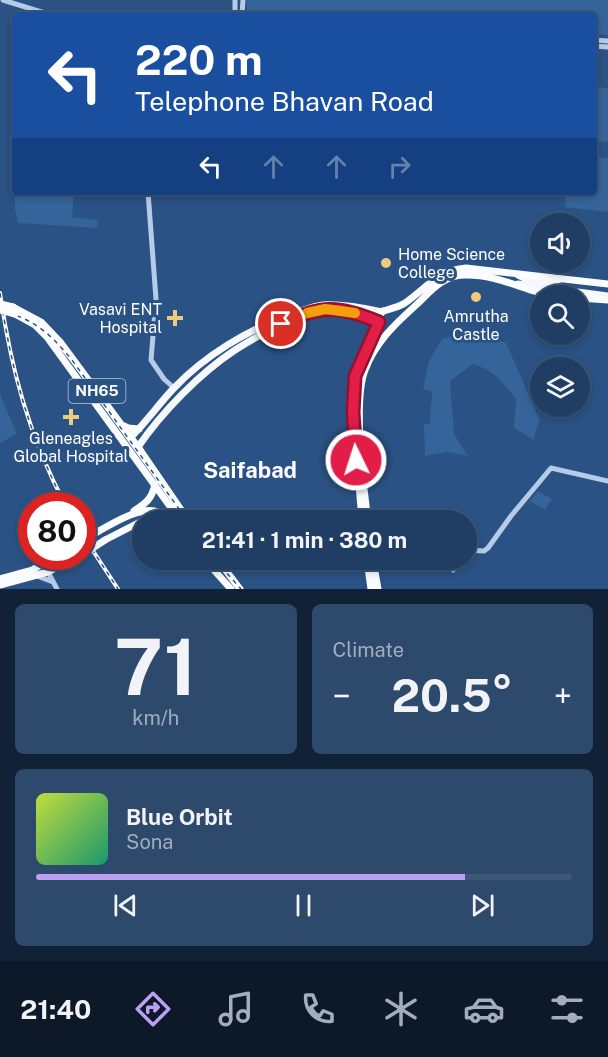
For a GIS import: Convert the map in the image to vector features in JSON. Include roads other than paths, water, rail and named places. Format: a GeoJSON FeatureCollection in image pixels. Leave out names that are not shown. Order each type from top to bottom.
{"type":"FeatureCollection","features":[{"type":"Feature","properties":{"kind":"highway"},"geometry":{"type":"LineString","coordinates":[[361,510],[355,451],[353,392],[357,370],[368,350],[379,322],[379,316],[403,304],[441,274],[455,269],[517,279],[530,288]]}},
{"type":"Feature","properties":{"kind":"highway"},"geometry":{"type":"LineString","coordinates":[[379,322],[383,326],[393,325],[432,289],[453,276],[462,274],[608,284]]}},
{"type":"Feature","properties":{"kind":"highway"},"geometry":{"type":"LineString","coordinates":[[590,298],[608,298]]}},
{"type":"Feature","properties":{"kind":"highway","name":"NH65"},"geometry":{"type":"LineString","coordinates":[[0,304],[35,325],[47,337],[172,510]]}},
{"type":"Feature","properties":{"kind":"highway"},"geometry":{"type":"LineString","coordinates":[[403,304],[403,310],[407,313]]}},
{"type":"Feature","properties":{"kind":"highway","name":"NH65"},"geometry":{"type":"LineString","coordinates":[[0,310],[30,314],[45,325],[131,437],[181,510]]}},
{"type":"Feature","properties":{"kind":"highway"},"geometry":{"type":"LineString","coordinates":[[367,510],[363,471],[361,386],[369,360],[396,318],[393,313],[383,312]]}},
{"type":"Feature","properties":{"kind":"highway"},"geometry":{"type":"LineString","coordinates":[[122,425],[139,429]]}},
{"type":"Feature","properties":{"kind":"highway"},"geometry":{"type":"LineString","coordinates":[[124,518],[153,496],[155,472]]}},
{"type":"Feature","properties":{"kind":"highway"},"geometry":{"type":"LineString","coordinates":[[96,533],[132,515]]}},
{"type":"Feature","properties":{"kind":"highway"},"geometry":{"type":"LineString","coordinates":[[96,546],[132,526]]}},
{"type":"Feature","properties":{"kind":"highway"},"geometry":{"type":"LineString","coordinates":[[2,579],[32,570]]}},
{"type":"Feature","properties":{"kind":"highway"},"geometry":{"type":"LineString","coordinates":[[0,585],[52,570]]}},
{"type":"Feature","properties":{"kind":"highway"},"geometry":{"type":"LineString","coordinates":[[214,570],[231,589]]}},
{"type":"Feature","properties":{"kind":"highway"},"geometry":{"type":"LineString","coordinates":[[226,570],[240,589]]}},
{"type":"Feature","properties":{"kind":"highway"},"geometry":{"type":"LineString","coordinates":[[368,570],[370,589]]}},
{"type":"Feature","properties":{"kind":"highway"},"geometry":{"type":"LineString","coordinates":[[375,570],[378,589]]}},
{"type":"Feature","properties":{"kind":"main road"},"geometry":{"type":"LineString","coordinates":[[517,279],[550,285]]}},
{"type":"Feature","properties":{"kind":"main road"},"geometry":{"type":"LineString","coordinates":[[590,292],[608,292]]}},
{"type":"Feature","properties":{"kind":"main road"},"geometry":{"type":"LineString","coordinates":[[590,292],[608,298]]}},
{"type":"Feature","properties":{"kind":"main road"},"geometry":{"type":"LineString","coordinates":[[131,437],[174,388],[206,361],[230,344],[275,320],[323,305],[383,312]]}},
{"type":"Feature","properties":{"kind":"main road"},"geometry":{"type":"LineString","coordinates":[[138,447],[181,397],[219,362],[259,335],[302,314],[325,309],[358,313],[379,322]]}},
{"type":"Feature","properties":{"kind":"main road"},"geometry":{"type":"LineString","coordinates":[[139,429],[146,435]]}},
{"type":"Feature","properties":{"kind":"street"},"geometry":{"type":"LineString","coordinates":[[3,0],[42,12]]}},
{"type":"Feature","properties":{"kind":"street"},"geometry":{"type":"LineString","coordinates":[[235,2],[242,3]]}},
{"type":"Feature","properties":{"kind":"street"},"geometry":{"type":"LineString","coordinates":[[148,195],[156,299],[151,360],[164,379],[174,388]]}},
{"type":"Feature","properties":{"kind":"street"},"geometry":{"type":"LineString","coordinates":[[477,550],[488,548],[551,468],[608,481]]}},
{"type":"Feature","properties":{"kind":"street"},"geometry":{"type":"LineString","coordinates":[[48,572],[57,589]]}},
{"type":"Feature","properties":{"kind":"street"},"geometry":{"type":"LineString","coordinates":[[37,576],[53,582]]}},
{"type":"Feature","properties":{"kind":"railway"},"geometry":{"type":"LineString","coordinates":[[0,293],[23,402],[59,492]]}},
{"type":"Feature","properties":{"kind":"railway"},"geometry":{"type":"LineString","coordinates":[[0,309],[40,328],[72,360],[180,510]]}},
{"type":"Feature","properties":{"kind":"railway"},"geometry":{"type":"LineString","coordinates":[[96,555],[118,589]]}},
{"type":"Feature","properties":{"kind":"railway"},"geometry":{"type":"LineString","coordinates":[[224,570],[241,589]]}},
{"type":"Feature","properties":{"kind":"place","name":"Home Science College"},"geometry":{"type":"Point","coordinates":[386,263]}},
{"type":"Feature","properties":{"kind":"place","name":"Amrutha Castle"},"geometry":{"type":"Point","coordinates":[476,297]}},
{"type":"Feature","properties":{"kind":"place","name":"Vasavi ENT Hospital"},"geometry":{"type":"Point","coordinates":[175,318]}},
{"type":"Feature","properties":{"kind":"place","name":"Gleneagles Global Hospital"},"geometry":{"type":"Point","coordinates":[71,417]}},
{"type":"Feature","properties":{"kind":"district","name":"Saifabad"},"geometry":{"type":"Point","coordinates":[250,470]}}]}
